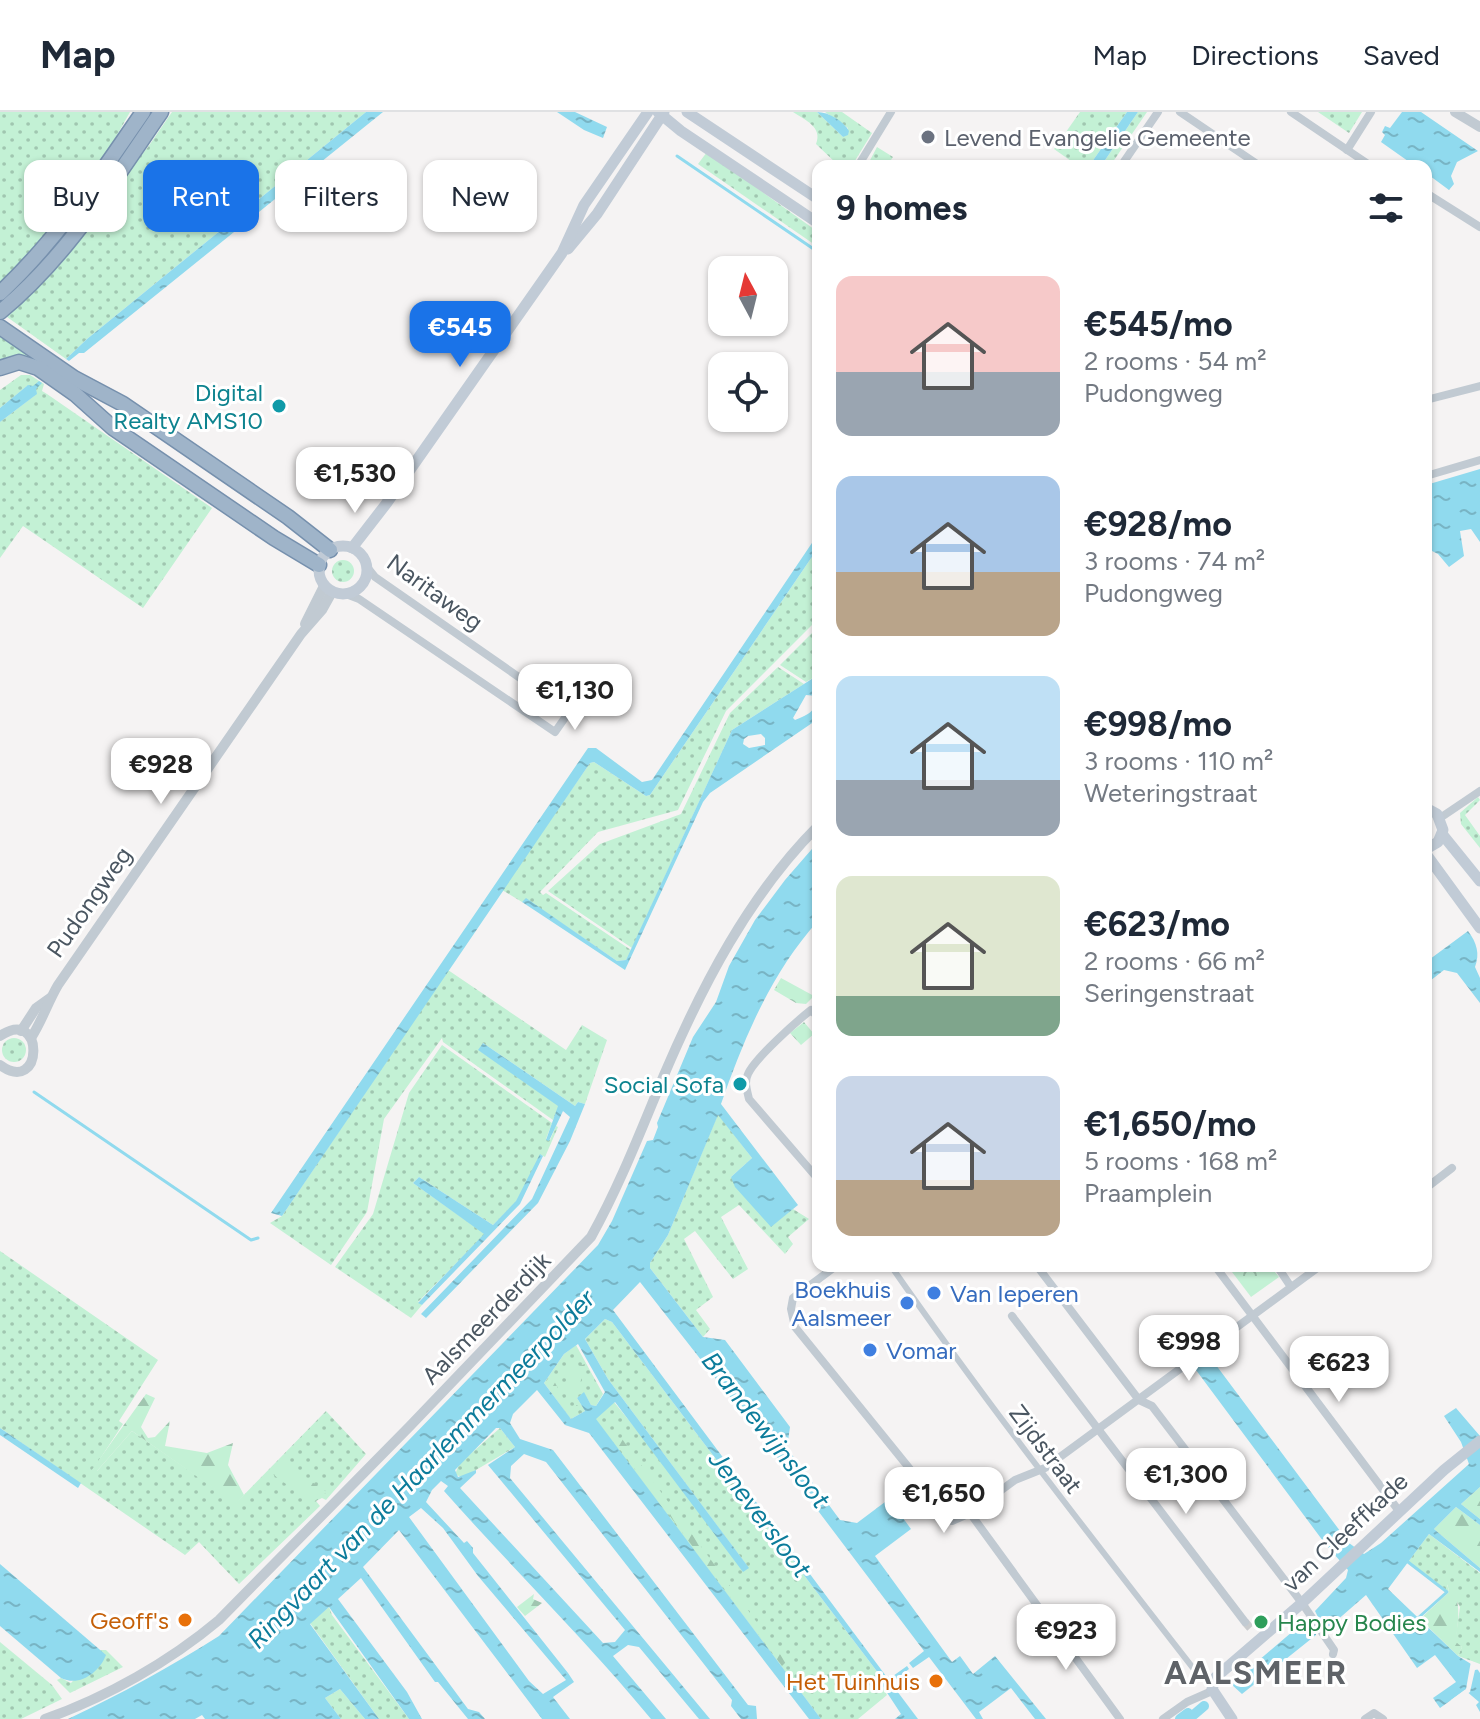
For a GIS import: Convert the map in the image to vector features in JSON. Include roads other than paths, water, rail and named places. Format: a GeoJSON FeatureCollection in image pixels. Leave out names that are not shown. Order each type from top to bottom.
{"type":"FeatureCollection","features":[{"type":"Feature","properties":{"kind":"highway"},"geometry":{"type":"LineString","coordinates":[[0,293],[34,260],[69,218],[143,112]]}},
{"type":"Feature","properties":{"kind":"highway"},"geometry":{"type":"LineString","coordinates":[[0,312],[40,275],[74,236],[161,112]]}},
{"type":"Feature","properties":{"kind":"highway"},"geometry":{"type":"LineString","coordinates":[[0,327],[74,378],[123,404],[288,517],[330,550]]}},
{"type":"Feature","properties":{"kind":"highway"},"geometry":{"type":"LineString","coordinates":[[0,368],[23,362],[35,366],[75,394],[113,428],[274,538],[319,565]]}},
{"type":"Feature","properties":{"kind":"main road"},"geometry":{"type":"LineString","coordinates":[[356,551],[562,253],[584,205],[648,112]]}},
{"type":"Feature","properties":{"kind":"main road"},"geometry":{"type":"LineString","coordinates":[[687,112],[812,195]]}},
{"type":"Feature","properties":{"kind":"main road"},"geometry":{"type":"LineString","coordinates":[[562,253],[597,214],[661,113],[812,219]]}},
{"type":"Feature","properties":{"kind":"main road"},"geometry":{"type":"LineString","coordinates":[[337,547],[356,551],[367,567],[367,575],[360,588],[346,594],[328,589],[320,580],[319,565],[330,550],[337,547]]}},
{"type":"Feature","properties":{"kind":"main road"},"geometry":{"type":"LineString","coordinates":[[1432,810],[1440,818],[1442,834],[1480,881]]}},
{"type":"Feature","properties":{"kind":"main road"},"geometry":{"type":"LineString","coordinates":[[1432,847],[1442,834]]}},
{"type":"Feature","properties":{"kind":"main road"},"geometry":{"type":"LineString","coordinates":[[1432,860],[1480,928]]}},
{"type":"Feature","properties":{"kind":"main road","name":"van Cleeffkade"},"geometry":{"type":"LineString","coordinates":[[1212,1686],[1256,1636],[1302,1603],[1399,1511],[1480,1441]]}},
{"type":"Feature","properties":{"kind":"main road"},"geometry":{"type":"LineString","coordinates":[[1212,1686],[1232,1719]]}},
{"type":"Feature","properties":{"kind":"street"},"geometry":{"type":"LineString","coordinates":[[862,160],[891,112]]}},
{"type":"Feature","properties":{"kind":"street"},"geometry":{"type":"LineString","coordinates":[[1125,160],[1158,112]]}},
{"type":"Feature","properties":{"kind":"street"},"geometry":{"type":"LineString","coordinates":[[1180,112],[1251,160]]}},
{"type":"Feature","properties":{"kind":"street"},"geometry":{"type":"LineString","coordinates":[[1291,112],[1362,160]]}},
{"type":"Feature","properties":{"kind":"street"},"geometry":{"type":"LineString","coordinates":[[1347,150],[1371,112]]}},
{"type":"Feature","properties":{"kind":"street"},"geometry":{"type":"LineString","coordinates":[[1455,112],[1480,127]]}},
{"type":"Feature","properties":{"kind":"street"},"geometry":{"type":"LineString","coordinates":[[1432,197],[1480,227]]}},
{"type":"Feature","properties":{"kind":"street"},"geometry":{"type":"LineString","coordinates":[[1432,398],[1480,386]]}},
{"type":"Feature","properties":{"kind":"street"},"geometry":{"type":"LineString","coordinates":[[1432,474],[1480,460]]}},
{"type":"Feature","properties":{"kind":"street","name":"Naritaweg"},"geometry":{"type":"LineString","coordinates":[[346,594],[359,599],[555,732],[569,712],[375,577],[367,567]]}},
{"type":"Feature","properties":{"kind":"street","name":"Pudongweg"},"geometry":{"type":"LineString","coordinates":[[0,1065],[16,1071],[28,1066],[35,1056],[31,1038],[45,1015],[50,998],[301,634],[328,589]]}},
{"type":"Feature","properties":{"kind":"street"},"geometry":{"type":"LineString","coordinates":[[1440,818],[1480,791]]}},
{"type":"Feature","properties":{"kind":"street","name":"Aalsmeerderdijk"},"geometry":{"type":"LineString","coordinates":[[45,1719],[122,1685],[201,1636],[410,1426],[591,1237],[613,1195],[666,1071],[728,946],[773,877],[812,833]]}},
{"type":"Feature","properties":{"kind":"street","name":"Pudongweg"},"geometry":{"type":"LineString","coordinates":[[21,1031],[36,1008],[50,998]]}},
{"type":"Feature","properties":{"kind":"street"},"geometry":{"type":"LineString","coordinates":[[812,1011],[788,1028],[747,1074],[746,1086],[749,1099],[812,1172]]}},
{"type":"Feature","properties":{"kind":"street"},"geometry":{"type":"LineString","coordinates":[[1,1034],[15,1030],[31,1038]]}},
{"type":"Feature","properties":{"kind":"street"},"geometry":{"type":"LineString","coordinates":[[1432,1183],[1452,1168]]}},
{"type":"Feature","properties":{"kind":"street"},"geometry":{"type":"LineString","coordinates":[[828,1272],[793,1298],[791,1309],[795,1327],[952,1521],[970,1513],[1015,1480],[1039,1471],[1100,1429],[1312,1272]]}},
{"type":"Feature","properties":{"kind":"street","name":"Zijdstraat"},"geometry":{"type":"LineString","coordinates":[[895,1272],[1039,1471],[1200,1677],[1212,1686]]}},
{"type":"Feature","properties":{"kind":"street"},"geometry":{"type":"LineString","coordinates":[[1042,1272],[1139,1400],[1152,1406],[1317,1623],[1334,1650],[1333,1654]]}},
{"type":"Feature","properties":{"kind":"street"},"geometry":{"type":"LineString","coordinates":[[1220,1272],[1399,1511]]}},
{"type":"Feature","properties":{"kind":"street"},"geometry":{"type":"LineString","coordinates":[[1281,1272],[1291,1287]]}},
{"type":"Feature","properties":{"kind":"street"},"geometry":{"type":"LineString","coordinates":[[1012,1316],[1245,1622]]}},
{"type":"Feature","properties":{"kind":"street"},"geometry":{"type":"LineString","coordinates":[[970,1513],[1120,1719]]}},
{"type":"Feature","properties":{"kind":"street"},"geometry":{"type":"LineString","coordinates":[[1163,1719],[1212,1686]]}},
{"type":"Feature","properties":{"kind":"street"},"geometry":{"type":"LineString","coordinates":[[1365,1719],[1374,1713],[1383,1719]]}},
{"type":"Feature","properties":{"kind":"water"},"geometry":{"type":"Polygon","coordinates":[[[366,112],[383,112],[323,160],[307,160],[366,112]]]}},
{"type":"Feature","properties":{"kind":"water"},"geometry":{"type":"Polygon","coordinates":[[[557,112],[575,112],[607,127],[603,138],[584,130],[557,112]]]}},
{"type":"Feature","properties":{"kind":"water"},"geometry":{"type":"Polygon","coordinates":[[[817,112],[839,121],[849,131],[848,135],[843,137],[817,112]]]}},
{"type":"Feature","properties":{"kind":"water"},"geometry":{"type":"Polygon","coordinates":[[[1127,112],[1138,112],[1105,160],[1093,160],[1127,112]]]}},
{"type":"Feature","properties":{"kind":"water"},"geometry":{"type":"Polygon","coordinates":[[[1402,112],[1421,112],[1478,151],[1457,162],[1451,176],[1454,184],[1449,190],[1432,177],[1432,160],[1406,160],[1381,142],[1385,126],[1390,128],[1402,112]]]}},
{"type":"Feature","properties":{"kind":"water"},"geometry":{"type":"Polygon","coordinates":[[[275,186],[275,199],[259,212],[259,199],[275,186]]]}},
{"type":"Feature","properties":{"kind":"water"},"geometry":{"type":"Polygon","coordinates":[[[219,232],[234,232],[84,353],[69,361],[66,359],[219,232]]]}},
{"type":"Feature","properties":{"kind":"water"},"geometry":{"type":"Polygon","coordinates":[[[39,381],[42,383],[36,389],[37,394],[0,422],[0,408],[28,385],[33,386],[39,381]]]}},
{"type":"Feature","properties":{"kind":"water"},"geometry":{"type":"Polygon","coordinates":[[[1480,469],[1480,542],[1471,529],[1460,531],[1464,556],[1449,567],[1432,551],[1432,483],[1480,469]]]}},
{"type":"Feature","properties":{"kind":"water"},"geometry":{"type":"Polygon","coordinates":[[[812,543],[812,557],[650,795],[646,796],[594,762],[590,763],[282,1216],[271,1213],[588,748],[596,748],[642,782],[652,780],[812,543]]]}},
{"type":"Feature","properties":{"kind":"water"},"geometry":{"type":"Polygon","coordinates":[[[812,679],[812,696],[806,695],[793,718],[795,720],[812,710],[812,723],[710,793],[703,802],[625,970],[522,902],[526,898],[617,961],[626,960],[732,730],[812,679]],[[761,734],[748,736],[743,744],[749,748],[765,745],[761,734]]]}},
{"type":"Feature","properties":{"kind":"water"},"geometry":{"type":"Polygon","coordinates":[[[812,849],[812,928],[786,962],[760,1007],[721,1104],[798,1205],[771,1227],[735,1187],[731,1177],[752,1158],[718,1115],[668,1235],[650,1268],[703,1337],[725,1340],[790,1427],[787,1448],[840,1520],[857,1523],[889,1499],[911,1529],[875,1556],[952,1662],[960,1656],[973,1674],[995,1656],[1046,1719],[1035,1719],[1011,1688],[979,1712],[983,1719],[976,1719],[929,1657],[913,1668],[909,1663],[924,1651],[640,1282],[613,1310],[886,1676],[893,1676],[907,1666],[909,1669],[891,1683],[918,1719],[895,1719],[901,1714],[882,1685],[885,1682],[612,1322],[605,1319],[585,1339],[608,1379],[749,1568],[743,1572],[615,1402],[596,1419],[821,1719],[809,1719],[589,1433],[565,1425],[537,1390],[513,1414],[510,1423],[520,1439],[553,1450],[748,1705],[756,1706],[757,1719],[741,1719],[731,1706],[732,1700],[546,1462],[524,1454],[511,1466],[510,1478],[710,1719],[699,1719],[639,1647],[628,1645],[613,1656],[666,1719],[651,1719],[444,1491],[448,1486],[441,1481],[426,1502],[464,1543],[467,1541],[473,1548],[473,1553],[574,1682],[553,1697],[570,1719],[542,1719],[399,1530],[363,1567],[468,1709],[479,1712],[485,1719],[468,1719],[435,1682],[361,1578],[338,1599],[407,1692],[422,1719],[409,1719],[329,1607],[310,1624],[379,1719],[365,1719],[340,1689],[325,1698],[341,1719],[205,1719],[202,1715],[195,1719],[68,1719],[145,1680],[219,1636],[598,1245],[612,1221],[647,1141],[653,1140],[657,1123],[693,1037],[716,1002],[729,966],[755,920],[812,849]],[[578,1344],[564,1354],[544,1383],[571,1419],[585,1411],[577,1398],[584,1392],[591,1405],[596,1406],[605,1392],[578,1344]],[[496,1428],[455,1470],[458,1477],[476,1470],[460,1488],[603,1643],[615,1642],[625,1630],[488,1465],[515,1447],[500,1428],[496,1428]],[[421,1508],[409,1517],[529,1681],[543,1694],[566,1680],[478,1576],[443,1528],[421,1508]]]}},
{"type":"Feature","properties":{"kind":"water"},"geometry":{"type":"Polygon","coordinates":[[[1468,931],[1477,949],[1475,967],[1480,978],[1480,1003],[1457,973],[1444,970],[1432,979],[1432,958],[1468,931]]]}},
{"type":"Feature","properties":{"kind":"water"},"geometry":{"type":"Polygon","coordinates":[[[483,1043],[575,1106],[578,1102],[585,1104],[538,1203],[426,1318],[421,1314],[532,1199],[570,1117],[563,1111],[549,1141],[546,1140],[558,1106],[478,1050],[483,1043]]]}},
{"type":"Feature","properties":{"kind":"water"},"geometry":{"type":"Polygon","coordinates":[[[540,1154],[543,1156],[520,1204],[422,1305],[418,1303],[484,1234],[413,1183],[419,1177],[493,1225],[516,1201],[540,1154]]]}},
{"type":"Feature","properties":{"kind":"water"},"geometry":{"type":"Polygon","coordinates":[[[1207,1353],[1349,1543],[1364,1554],[1381,1543],[1469,1464],[1461,1442],[1444,1416],[1456,1408],[1480,1436],[1480,1487],[1461,1504],[1480,1519],[1480,1525],[1456,1507],[1434,1529],[1480,1568],[1480,1572],[1429,1534],[1388,1589],[1458,1656],[1476,1667],[1480,1673],[1480,1712],[1476,1705],[1479,1702],[1465,1690],[1440,1708],[1433,1698],[1456,1682],[1435,1655],[1417,1668],[1366,1595],[1327,1629],[1323,1624],[1316,1630],[1316,1635],[1242,1694],[1231,1684],[1306,1620],[1311,1623],[1318,1617],[1315,1611],[1346,1578],[1348,1570],[1193,1366],[1207,1353]]]}},
{"type":"Feature","properties":{"kind":"water"},"geometry":{"type":"Polygon","coordinates":[[[0,1428],[81,1483],[78,1488],[0,1435],[0,1428]]]}},
{"type":"Feature","properties":{"kind":"water"},"geometry":{"type":"Polygon","coordinates":[[[0,1564],[106,1655],[93,1673],[75,1681],[61,1678],[0,1626],[0,1564]]]}},
{"type":"Feature","properties":{"kind":"waterway"},"geometry":{"type":"LineString","coordinates":[[677,156],[812,248]]}},
{"type":"Feature","properties":{"kind":"waterway"},"geometry":{"type":"LineString","coordinates":[[34,1092],[251,1240],[258,1238]]}},
{"type":"Feature","properties":{"kind":"waterway"},"geometry":{"type":"LineString","coordinates":[[1408,1562],[1447,1592],[1418,1618]]}},
{"type":"Feature","properties":{"kind":"waterway"},"geometry":{"type":"LineString","coordinates":[[1180,1719],[1188,1713],[1191,1717],[1204,1706]]}},
{"type":"Feature","properties":{"kind":"tunnel"},"geometry":{"type":"LineString","coordinates":[[1245,1622],[1253,1631]]}},
{"type":"Feature","properties":{"kind":"place","name":"Levend Evangelie Gemeente"},"geometry":{"type":"Point","coordinates":[928,137]}},
{"type":"Feature","properties":{"kind":"place","name":"Digital Realty AMS10"},"geometry":{"type":"Point","coordinates":[279,406]}},
{"type":"Feature","properties":{"kind":"place","name":"Social Sofa"},"geometry":{"type":"Point","coordinates":[740,1084]}},
{"type":"Feature","properties":{"kind":"place","name":"Van Ieperen"},"geometry":{"type":"Point","coordinates":[934,1293]}},
{"type":"Feature","properties":{"kind":"place","name":"Boekhuis Aalsmeer"},"geometry":{"type":"Point","coordinates":[907,1303]}},
{"type":"Feature","properties":{"kind":"place","name":"Vomar"},"geometry":{"type":"Point","coordinates":[870,1350]}},
{"type":"Feature","properties":{"kind":"place","name":"Geoff's"},"geometry":{"type":"Point","coordinates":[185,1620]}},
{"type":"Feature","properties":{"kind":"place","name":"Happy Bodies"},"geometry":{"type":"Point","coordinates":[1261,1622]}},
{"type":"Feature","properties":{"kind":"place","name":"Het Tuinhuis"},"geometry":{"type":"Point","coordinates":[936,1681]}},
{"type":"Feature","properties":{"kind":"district","name":"AALSMEER"},"geometry":{"type":"Point","coordinates":[1256,1673]}},
{"type":"Feature","properties":{"kind":"water label","name":"Brandewijnsloot"},"geometry":{"type":"Point","coordinates":[766,1430]}},
{"type":"Feature","properties":{"kind":"water label","name":"Ringvaart van de Haarlemmermeerpolder"},"geometry":{"type":"Point","coordinates":[421,1469]}},
{"type":"Feature","properties":{"kind":"water label","name":"Jeneversloot"},"geometry":{"type":"Point","coordinates":[760,1514]}}]}
